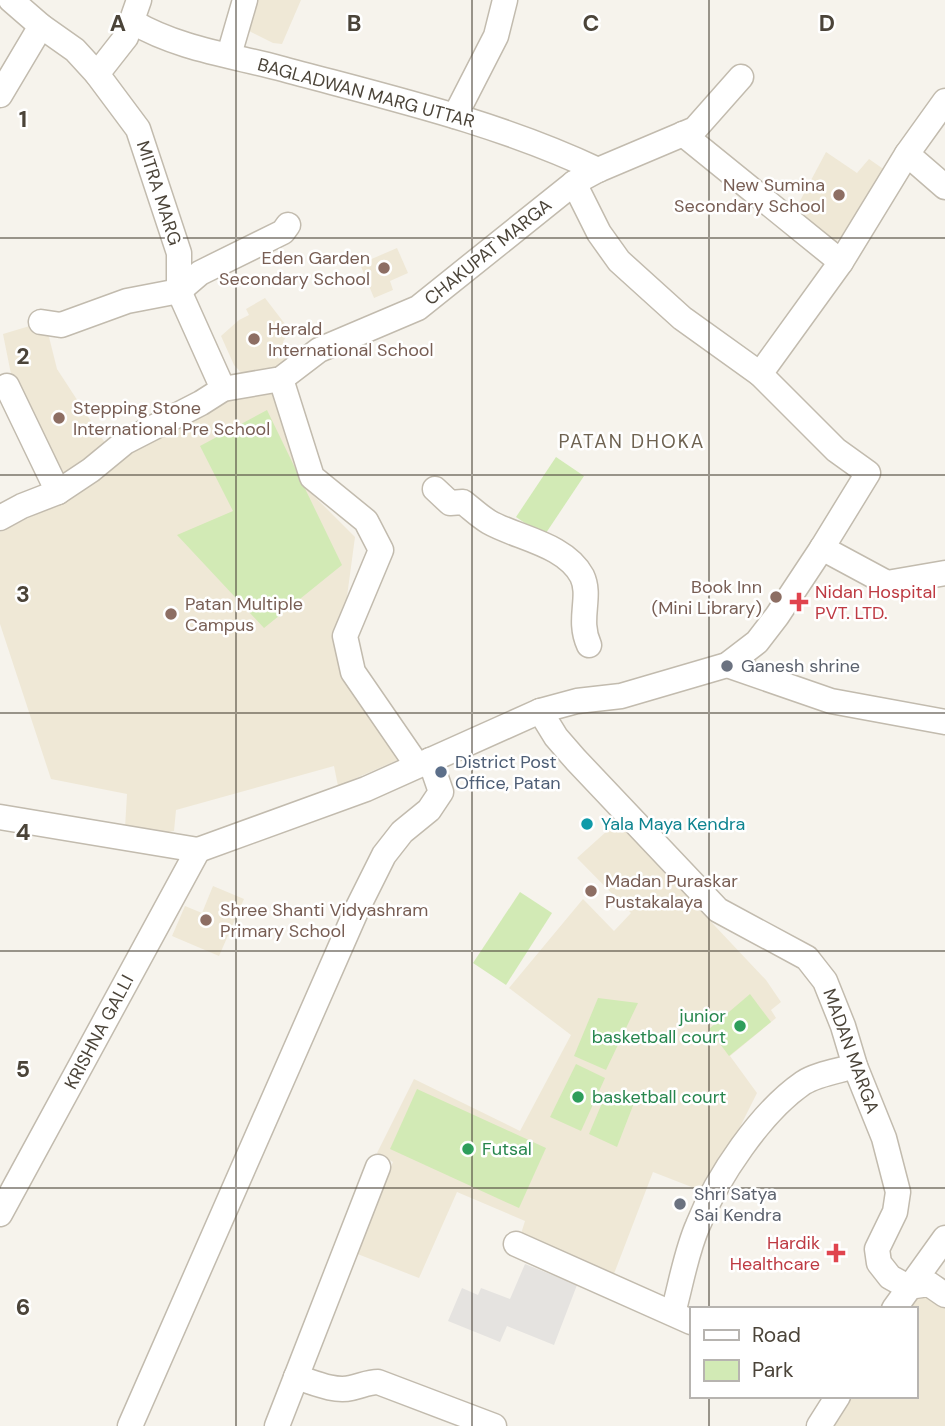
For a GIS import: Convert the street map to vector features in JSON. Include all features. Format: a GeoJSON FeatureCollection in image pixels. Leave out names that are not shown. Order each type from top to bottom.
{"type":"FeatureCollection","features":[{"type":"Feature","properties":{"kind":"street"},"geometry":{"type":"LineString","coordinates":[[229,55],[245,0]]}},
{"type":"Feature","properties":{"kind":"street"},"geometry":{"type":"LineString","coordinates":[[454,116],[496,36],[505,0]]}},
{"type":"Feature","properties":{"kind":"street","name":"MITRA MARG"},"geometry":{"type":"LineString","coordinates":[[21,3],[41,26],[75,50],[138,129],[178,253],[179,291],[223,389]]}},
{"type":"Feature","properties":{"kind":"street"},"geometry":{"type":"LineString","coordinates":[[97,75],[118,50],[136,11]]}},
{"type":"Feature","properties":{"kind":"street","name":"BAGLADWAN MARG UTTAR"},"geometry":{"type":"LineString","coordinates":[[136,11],[173,41],[454,116],[551,148],[598,170]]}},
{"type":"Feature","properties":{"kind":"street"},"geometry":{"type":"LineString","coordinates":[[0,95],[41,26]]}},
{"type":"Feature","properties":{"kind":"street","name":"CHAKUPAT MARGA"},"geometry":{"type":"LineString","coordinates":[[0,518],[58,492],[92,470],[125,442],[223,389],[281,379],[319,350],[418,308],[574,184],[598,170],[695,129],[741,77]]}},
{"type":"Feature","properties":{"kind":"street"},"geometry":{"type":"LineString","coordinates":[[761,374],[841,262],[907,154],[945,101]]}},
{"type":"Feature","properties":{"kind":"street"},"geometry":{"type":"LineString","coordinates":[[683,134],[841,262]]}},
{"type":"Feature","properties":{"kind":"street"},"geometry":{"type":"LineString","coordinates":[[907,154],[945,187]]}},
{"type":"Feature","properties":{"kind":"street"},"geometry":{"type":"LineString","coordinates":[[0,817],[198,850],[366,789],[540,711],[577,701],[621,696],[727,665],[757,642],[822,548],[868,473],[836,450],[761,374],[682,318],[619,261],[599,233],[574,184]]}},
{"type":"Feature","properties":{"kind":"street"},"geometry":{"type":"LineString","coordinates":[[41,322],[61,325],[127,302],[179,291],[200,273],[283,232],[288,225]]}},
{"type":"Feature","properties":{"kind":"street"},"geometry":{"type":"LineString","coordinates":[[130,1426],[358,907],[384,855],[402,832],[429,810],[441,792],[423,763],[353,673],[345,636],[381,550],[366,521],[312,477],[281,379]]}},
{"type":"Feature","properties":{"kind":"street"},"geometry":{"type":"LineString","coordinates":[[7,386],[58,492]]}},
{"type":"Feature","properties":{"kind":"street"},"geometry":{"type":"LineString","coordinates":[[435,489],[450,503],[463,502],[489,522],[533,538],[575,566],[587,594],[583,607],[583,628],[589,645]]}},
{"type":"Feature","properties":{"kind":"street"},"geometry":{"type":"LineString","coordinates":[[822,548],[887,583],[945,573]]}},
{"type":"Feature","properties":{"kind":"street"},"geometry":{"type":"LineString","coordinates":[[727,665],[831,701],[945,722]]}},
{"type":"Feature","properties":{"kind":"street","name":"MADAN MARGA"},"geometry":{"type":"LineString","coordinates":[[540,711],[556,737],[576,760],[718,910],[807,958],[825,981],[884,1138],[898,1192],[895,1212],[877,1249],[879,1263],[890,1277],[908,1287],[929,1284],[945,1295]]}},
{"type":"Feature","properties":{"kind":"street","name":"KRISHNA GALLI"},"geometry":{"type":"LineString","coordinates":[[0,1214],[198,850]]}},
{"type":"Feature","properties":{"kind":"street"},"geometry":{"type":"LineString","coordinates":[[516,1244],[682,1318],[697,1226],[718,1183],[750,1135],[805,1082],[855,1066]]}},
{"type":"Feature","properties":{"kind":"street"},"geometry":{"type":"LineString","coordinates":[[278,1426],[378,1167]]}},
{"type":"Feature","properties":{"kind":"street"},"geometry":{"type":"LineString","coordinates":[[895,1307],[945,1238]]}},
{"type":"Feature","properties":{"kind":"street"},"geometry":{"type":"LineString","coordinates":[[296,1377],[337,1389],[378,1382],[494,1426]]}},
{"type":"Feature","properties":{"kind":"street"},"geometry":{"type":"LineString","coordinates":[[818,1426],[837,1398]]}},
{"type":"Feature","properties":{"kind":"shaded area"},"geometry":{"type":"Polygon","coordinates":[[[254,0],[301,0],[282,44],[273,43],[241,27],[254,0]]]}},
{"type":"Feature","properties":{"kind":"shaded area","name":"New Sumina Secondary School"},"geometry":{"type":"Polygon","coordinates":[[[826,152],[857,173],[869,159],[889,173],[854,224],[828,249],[792,216],[826,152]]]}},
{"type":"Feature","properties":{"kind":"shaded area","name":"Eden Garden Secondary School"},"geometry":{"type":"Polygon","coordinates":[[[397,248],[408,273],[390,281],[393,290],[374,298],[360,264],[397,248]]]}},
{"type":"Feature","properties":{"kind":"shaded area","name":"Herald International School"},"geometry":{"type":"Polygon","coordinates":[[[265,298],[285,324],[288,333],[283,342],[298,363],[250,382],[234,365],[221,336],[249,315],[246,309],[265,298]]]}},
{"type":"Feature","properties":{"kind":"shaded area","name":"Stepping Stone International Pre School"},"geometry":{"type":"Polygon","coordinates":[[[33,325],[47,329],[57,369],[111,452],[60,485],[13,384],[3,334],[33,325]]]}},
{"type":"Feature","properties":{"kind":"shaded area","name":"Patan Multiple Campus"},"geometry":{"type":"Polygon","coordinates":[[[276,390],[308,490],[355,537],[346,604],[332,634],[340,671],[400,759],[338,786],[334,766],[176,810],[174,831],[163,833],[125,828],[127,794],[51,779],[0,624],[0,532],[63,501],[125,452],[210,401],[276,390]]]}},
{"type":"Feature","properties":{"kind":"shaded area"},"geometry":{"type":"Polygon","coordinates":[[[617,822],[766,980],[781,1002],[771,1010],[776,1018],[730,1056],[757,1093],[707,1193],[653,1172],[612,1279],[519,1240],[525,1221],[457,1192],[419,1278],[355,1253],[393,1162],[377,1153],[414,1079],[520,1131],[571,1035],[509,988],[583,899],[614,931],[631,913],[577,858],[617,822]]]}},
{"type":"Feature","properties":{"kind":"shaded area","name":"Shree Shanti Vidyashram Primary School"},"geometry":{"type":"Polygon","coordinates":[[[213,886],[244,899],[219,956],[172,936],[185,906],[202,913],[213,886]]]}},
{"type":"Feature","properties":{"kind":"shaded area"},"geometry":{"type":"Polygon","coordinates":[[[525,1264],[577,1285],[554,1345],[507,1326],[500,1342],[448,1321],[462,1288],[478,1295],[481,1288],[510,1299],[525,1264]]]}},
{"type":"Feature","properties":{"kind":"shaded area"},"geometry":{"type":"Polygon","coordinates":[[[936,1288],[945,1296],[945,1426],[824,1426],[843,1398],[917,1398],[917,1307],[902,1307],[909,1298],[936,1288]]]}},
{"type":"Feature","properties":{"kind":"green space"},"geometry":{"type":"Polygon","coordinates":[[[267,410],[342,565],[264,628],[177,535],[233,511],[200,446],[267,410]]]}},
{"type":"Feature","properties":{"kind":"green space"},"geometry":{"type":"Polygon","coordinates":[[[556,457],[584,476],[544,536],[516,517],[556,457]]]}},
{"type":"Feature","properties":{"kind":"green space"},"geometry":{"type":"Polygon","coordinates":[[[520,892],[552,913],[506,985],[473,963],[520,892]]]}},
{"type":"Feature","properties":{"kind":"green space","name":"junior basketball court"},"geometry":{"type":"Polygon","coordinates":[[[750,994],[771,1022],[729,1056],[709,1029],[750,994]]]}},
{"type":"Feature","properties":{"kind":"green space"},"geometry":{"type":"Polygon","coordinates":[[[598,998],[638,1003],[606,1070],[574,1056],[598,998]]]}},
{"type":"Feature","properties":{"kind":"green space","name":"basketball court"},"geometry":{"type":"Polygon","coordinates":[[[576,1064],[605,1078],[581,1131],[550,1117],[576,1064]]]}},
{"type":"Feature","properties":{"kind":"green space","name":"Futsal"},"geometry":{"type":"Polygon","coordinates":[[[417,1089],[546,1148],[519,1208],[390,1149],[417,1089]]]}},
{"type":"Feature","properties":{"kind":"green space","name":"basketball court"},"geometry":{"type":"Polygon","coordinates":[[[607,1091],[634,1103],[617,1147],[589,1134],[607,1091]]]}},
{"type":"Feature","properties":{"kind":"place","name":"New Sumina Secondary School"},"geometry":{"type":"Point","coordinates":[839,195]}},
{"type":"Feature","properties":{"kind":"place","name":"Eden Garden Secondary School"},"geometry":{"type":"Point","coordinates":[384,268]}},
{"type":"Feature","properties":{"kind":"place","name":"Herald International School"},"geometry":{"type":"Point","coordinates":[254,339]}},
{"type":"Feature","properties":{"kind":"place","name":"Stepping Stone International Pre School"},"geometry":{"type":"Point","coordinates":[59,418]}},
{"type":"Feature","properties":{"kind":"place","name":"Book Inn (Mini Library)"},"geometry":{"type":"Point","coordinates":[776,597]}},
{"type":"Feature","properties":{"kind":"place","name":"Nidan Hospital PVT. LTD."},"geometry":{"type":"Point","coordinates":[799,602]}},
{"type":"Feature","properties":{"kind":"place","name":"Patan Multiple Campus"},"geometry":{"type":"Point","coordinates":[171,614]}},
{"type":"Feature","properties":{"kind":"place","name":"Ganesh shrine"},"geometry":{"type":"Point","coordinates":[727,666]}},
{"type":"Feature","properties":{"kind":"place","name":"District Post Office, Patan"},"geometry":{"type":"Point","coordinates":[441,772]}},
{"type":"Feature","properties":{"kind":"place","name":"Yala Maya Kendra"},"geometry":{"type":"Point","coordinates":[587,824]}},
{"type":"Feature","properties":{"kind":"place","name":"Madan Puraskar Pustakalaya"},"geometry":{"type":"Point","coordinates":[591,891]}},
{"type":"Feature","properties":{"kind":"place","name":"Shree Shanti Vidyashram Primary School"},"geometry":{"type":"Point","coordinates":[206,920]}},
{"type":"Feature","properties":{"kind":"place","name":"junior basketball court"},"geometry":{"type":"Point","coordinates":[740,1026]}},
{"type":"Feature","properties":{"kind":"place","name":"basketball court"},"geometry":{"type":"Point","coordinates":[578,1097]}},
{"type":"Feature","properties":{"kind":"place","name":"Futsal"},"geometry":{"type":"Point","coordinates":[468,1149]}},
{"type":"Feature","properties":{"kind":"place","name":"Shri Satya Sai Kendra"},"geometry":{"type":"Point","coordinates":[680,1204]}},
{"type":"Feature","properties":{"kind":"place","name":"Hardik Healthcare"},"geometry":{"type":"Point","coordinates":[836,1253]}},
{"type":"Feature","properties":{"kind":"district","name":"PATAN DHOKA"},"geometry":{"type":"Point","coordinates":[632,441]}}]}
